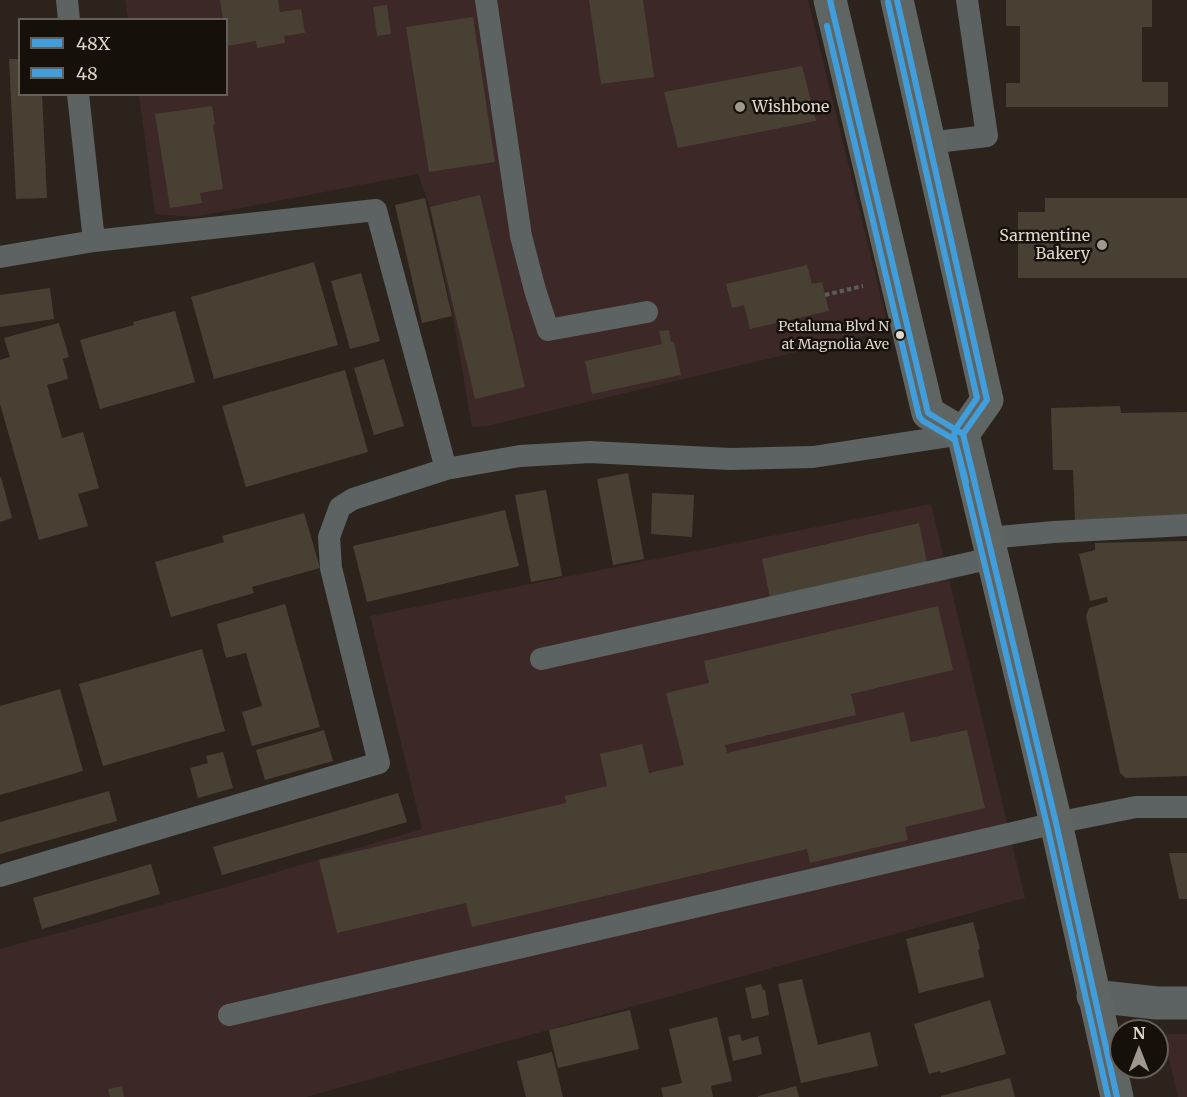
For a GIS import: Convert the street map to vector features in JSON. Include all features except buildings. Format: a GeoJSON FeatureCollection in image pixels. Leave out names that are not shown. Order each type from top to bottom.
{"type":"FeatureCollection","features":[{"type":"Feature","properties":{"kind":"main road"},"geometry":{"type":"LineString","coordinates":[[830,0],[928,413],[963,434],[1056,824],[1117,1097]]}},
{"type":"Feature","properties":{"kind":"main road"},"geometry":{"type":"LineString","coordinates":[[897,0],[987,400],[963,434]]}},
{"type":"Feature","properties":{"kind":"street"},"geometry":{"type":"LineString","coordinates":[[1093,996],[1157,1003],[1187,1003]]}},
{"type":"Feature","properties":{"kind":"lane"},"geometry":{"type":"LineString","coordinates":[[67,0],[69,18]]}},
{"type":"Feature","properties":{"kind":"lane"},"geometry":{"type":"LineString","coordinates":[[486,0],[521,236],[548,330],[647,312]]}},
{"type":"Feature","properties":{"kind":"lane"},"geometry":{"type":"LineString","coordinates":[[928,143],[987,136],[967,0]]}},
{"type":"Feature","properties":{"kind":"lane"},"geometry":{"type":"LineString","coordinates":[[78,96],[94,241]]}},
{"type":"Feature","properties":{"kind":"lane"},"geometry":{"type":"LineString","coordinates":[[0,258],[94,241],[376,210],[446,469]]}},
{"type":"Feature","properties":{"kind":"lane"},"geometry":{"type":"LineString","coordinates":[[0,876],[379,763],[331,568],[329,537],[340,507],[353,499],[446,469],[520,456],[590,452],[730,459],[813,457],[963,434]]}},
{"type":"Feature","properties":{"kind":"lane"},"geometry":{"type":"LineString","coordinates":[[541,659],[1054,532],[1187,525]]}},
{"type":"Feature","properties":{"kind":"lane"},"geometry":{"type":"LineString","coordinates":[[229,1015],[1056,824],[1136,807],[1187,807]]}},
{"type":"Feature","properties":{"kind":"path"},"geometry":{"type":"LineString","coordinates":[[825,295],[867,285]]}},
{"type":"Feature","properties":{"kind":"shaded area"},"geometry":{"type":"Polygon","coordinates":[[[125,0],[808,0],[889,330],[487,426],[472,427],[453,316],[428,202],[418,174],[194,217],[155,214],[139,96],[228,96],[228,18],[128,18],[125,0]]]}},
{"type":"Feature","properties":{"kind":"shaded area"},"geometry":{"type":"Polygon","coordinates":[[[931,504],[1025,898],[306,1097],[0,1097],[0,949],[226,887],[422,829],[370,616],[931,504]]]}},
{"type":"Feature","properties":{"kind":"shaded area"},"geometry":{"type":"Polygon","coordinates":[[[1169,1034],[1187,1034],[1187,1097],[1178,1097],[1169,1059],[1169,1034]]]}},
{"type":"Feature","properties":{"kind":"transit line","name":"48X"},"geometry":{"type":"LineString","coordinates":[[830,0],[928,413],[963,434],[1056,823],[1117,1097]]}},
{"type":"Feature","properties":{"kind":"transit line","name":"48X"},"geometry":{"type":"LineString","coordinates":[[897,0],[987,400],[963,434],[974,479]]}},
{"type":"Feature","properties":{"kind":"transit line","name":"48"},"geometry":{"type":"LineString","coordinates":[[888,2],[977,398],[955,430],[954,436],[1047,825],[1108,1097]]}},
{"type":"Feature","properties":{"kind":"transit line","name":"48"},"geometry":{"type":"LineString","coordinates":[[827,26],[919,416],[923,421],[955,440],[966,482]]}},
{"type":"Feature","properties":{"kind":"place","name":"Wishbone"},"geometry":{"type":"Point","coordinates":[740,107]}},
{"type":"Feature","properties":{"kind":"place","name":"Sarmentine Bakery"},"geometry":{"type":"Point","coordinates":[1102,245]}},
{"type":"Feature","properties":{"kind":"place","name":"Petaluma Blvd N at Magnolia Ave"},"geometry":{"type":"Point","coordinates":[900,335]}}]}
